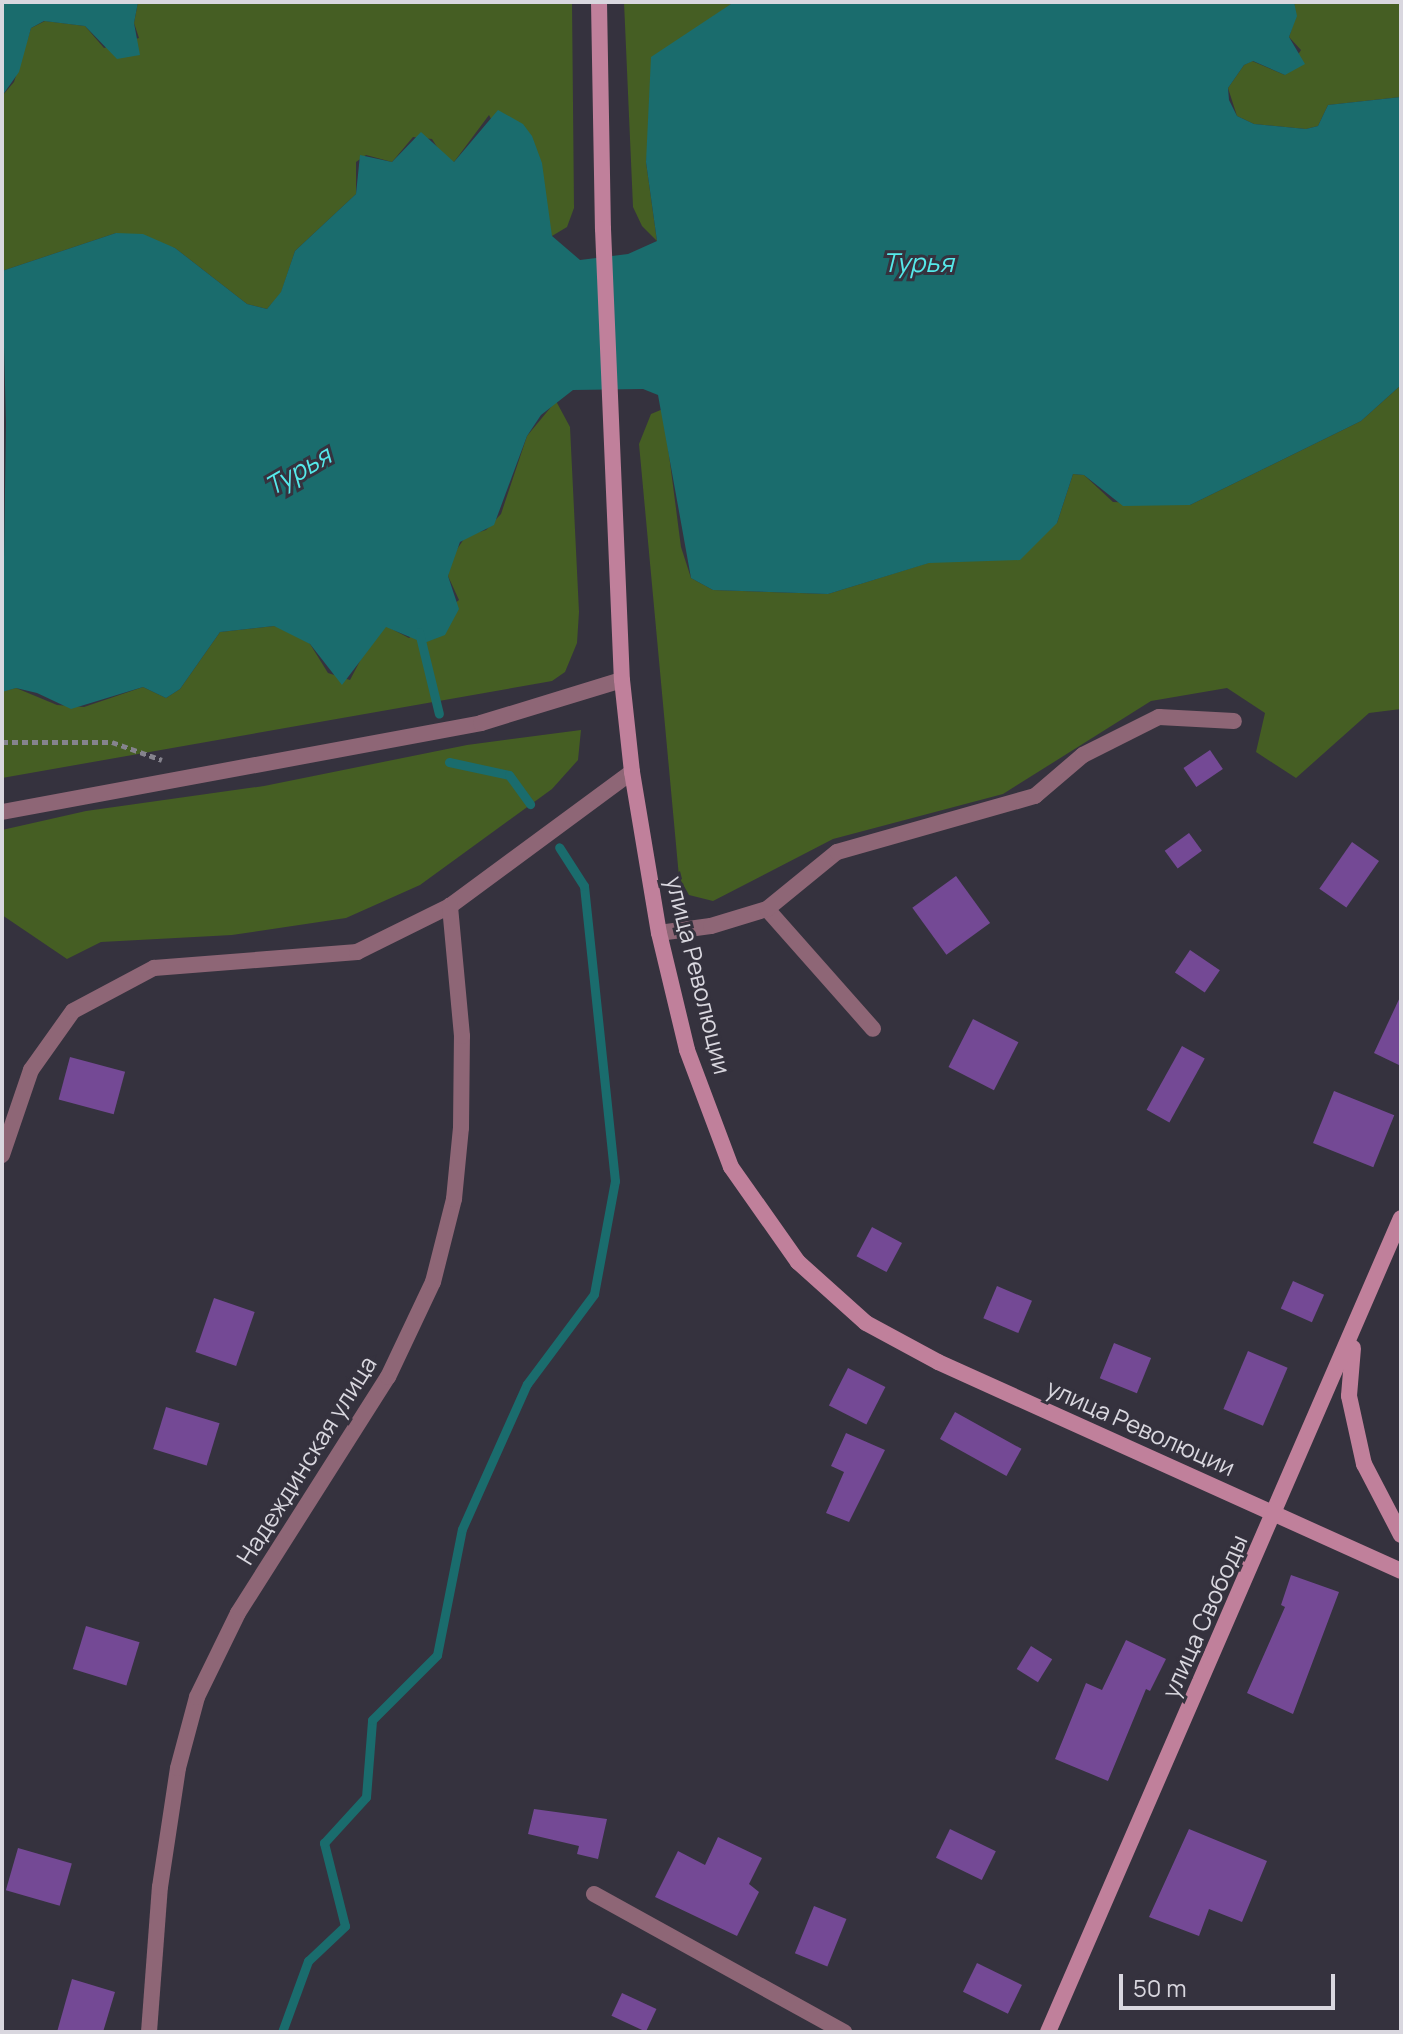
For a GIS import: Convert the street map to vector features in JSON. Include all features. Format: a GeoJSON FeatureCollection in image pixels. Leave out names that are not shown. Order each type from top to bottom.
{"type":"FeatureCollection","features":[{"type":"Feature","properties":{"kind":"street","name":"улица Революции"},"geometry":{"type":"LineString","coordinates":[[599,2],[603,229],[622,680],[632,772],[659,933],[687,1050],[731,1167],[798,1262],[866,1323],[938,1362],[1401,1571]]}},
{"type":"Feature","properties":{"kind":"street"},"geometry":{"type":"LineString","coordinates":[[2,812],[481,723],[622,680]]}},
{"type":"Feature","properties":{"kind":"street"},"geometry":{"type":"LineString","coordinates":[[659,933],[711,926],[767,909],[837,852],[1008,808],[1035,796],[1083,755],[1159,717],[1234,721]]}},
{"type":"Feature","properties":{"kind":"street"},"geometry":{"type":"LineString","coordinates":[[2,1155],[31,1070],[73,1011],[154,968],[357,952],[450,906],[632,772]]}},
{"type":"Feature","properties":{"kind":"street","name":"Надеждинская улица"},"geometry":{"type":"LineString","coordinates":[[149,2032],[160,1887],[178,1768],[197,1697],[238,1613],[388,1377],[433,1282],[454,1199],[461,1128],[462,1036],[450,906]]}},
{"type":"Feature","properties":{"kind":"street"},"geometry":{"type":"LineString","coordinates":[[767,909],[873,1029]]}},
{"type":"Feature","properties":{"kind":"street","name":"улица Свободы"},"geometry":{"type":"LineString","coordinates":[[1048,2032],[1355,1335],[1401,1218]]}},
{"type":"Feature","properties":{"kind":"street"},"geometry":{"type":"LineString","coordinates":[[1355,1335],[1349,1396],[1364,1464],[1401,1535]]}},
{"type":"Feature","properties":{"kind":"street"},"geometry":{"type":"LineString","coordinates":[[594,1894],[844,2032]]}},
{"type":"Feature","properties":{"kind":"path"},"geometry":{"type":"LineString","coordinates":[[2,742],[112,742],[164,761],[176,779]]}},
{"type":"Feature","properties":{"kind":"shaded area"},"geometry":{"type":"Polygon","coordinates":[[[138,2],[572,2],[574,208],[567,227],[552,236],[489,115],[454,162],[444,158],[432,139],[413,137],[392,162],[366,155],[356,162],[356,194],[295,251],[281,293],[267,309],[247,304],[175,248],[116,233],[2,271],[2,96],[14,82],[31,28],[45,21],[85,26],[104,48],[139,38],[134,23],[138,2]]]}},
{"type":"Feature","properties":{"kind":"shaded area"},"geometry":{"type":"Polygon","coordinates":[[[624,2],[734,2],[705,23],[649,141],[646,162],[657,241],[642,226],[633,207],[624,2]]]}},
{"type":"Feature","properties":{"kind":"shaded area"},"geometry":{"type":"Polygon","coordinates":[[[1294,2],[1401,2],[1401,97],[1328,105],[1318,126],[1306,129],[1254,124],[1237,116],[1228,88],[1244,65],[1252,61],[1285,75],[1301,50],[1289,37],[1296,16],[1294,2]]]}},
{"type":"Feature","properties":{"kind":"shaded area"},"geometry":{"type":"Polygon","coordinates":[[[1401,385],[1401,709],[1369,713],[1296,778],[1256,752],[1265,713],[1227,688],[1151,701],[1003,794],[833,839],[713,901],[689,895],[679,877],[639,444],[651,414],[663,409],[681,547],[691,578],[713,590],[828,594],[1057,523],[1073,474],[1084,475],[1113,502],[1190,505],[1361,421],[1401,385]]]}},
{"type":"Feature","properties":{"kind":"shaded area"},"geometry":{"type":"Polygon","coordinates":[[[556,401],[570,427],[579,612],[577,643],[565,672],[552,681],[2,778],[4,691],[16,688],[57,705],[84,707],[143,687],[166,698],[180,689],[220,632],[274,626],[295,632],[310,644],[328,673],[350,680],[372,638],[386,626],[409,638],[459,600],[448,576],[451,558],[466,536],[486,530],[501,514],[527,436],[556,401]]]}},
{"type":"Feature","properties":{"kind":"shaded area"},"geometry":{"type":"Polygon","coordinates":[[[581,730],[578,760],[552,789],[420,885],[346,918],[232,935],[101,942],[67,959],[2,915],[2,830],[86,811],[264,786],[467,745],[581,730]]]}},
{"type":"Feature","properties":{"kind":"water"},"geometry":{"type":"Polygon","coordinates":[[[2,2],[138,2],[134,23],[140,55],[117,59],[85,26],[44,21],[31,28],[19,72],[2,96],[2,2]]]}},
{"type":"Feature","properties":{"kind":"water","name":"Турья"},"geometry":{"type":"Polygon","coordinates":[[[734,2],[1294,2],[1297,16],[1289,37],[1305,64],[1285,75],[1253,61],[1244,65],[1228,88],[1229,100],[1237,116],[1254,124],[1306,129],[1318,126],[1328,105],[1401,97],[1401,385],[1361,421],[1190,505],[1123,506],[1084,475],[1073,474],[1057,523],[1020,560],[929,563],[828,594],[713,590],[691,578],[658,395],[643,389],[573,390],[541,415],[527,436],[494,525],[460,542],[448,576],[459,609],[445,635],[424,643],[386,627],[342,685],[310,644],[274,626],[220,632],[180,689],[166,698],[143,687],[71,709],[37,693],[16,688],[2,692],[6,423],[2,271],[116,233],[143,234],[175,248],[247,304],[267,309],[281,292],[295,251],[356,194],[360,155],[392,162],[421,132],[454,162],[498,110],[523,124],[532,136],[542,163],[552,236],[580,260],[628,254],[657,241],[646,162],[651,57],[734,2]]]}},
{"type":"Feature","properties":{"kind":"building"},"geometry":{"type":"Polygon","coordinates":[[[1210,750],[1223,769],[1196,787],[1183,768],[1210,750]]]}},
{"type":"Feature","properties":{"kind":"building"},"geometry":{"type":"Polygon","coordinates":[[[1189,833],[1202,851],[1178,868],[1165,851],[1189,833]]]}},
{"type":"Feature","properties":{"kind":"building"},"geometry":{"type":"Polygon","coordinates":[[[1352,842],[1379,861],[1346,908],[1319,889],[1352,842]]]}},
{"type":"Feature","properties":{"kind":"building"},"geometry":{"type":"Polygon","coordinates":[[[956,876],[990,923],[946,955],[912,908],[956,876]]]}},
{"type":"Feature","properties":{"kind":"building"},"geometry":{"type":"Polygon","coordinates":[[[1190,950],[1220,970],[1205,993],[1175,972],[1190,950]]]}},
{"type":"Feature","properties":{"kind":"building"},"geometry":{"type":"Polygon","coordinates":[[[1401,995],[1401,1066],[1374,1053],[1401,995]]]}},
{"type":"Feature","properties":{"kind":"building"},"geometry":{"type":"Polygon","coordinates":[[[973,1019],[1018,1042],[994,1090],[948,1067],[973,1019]]]}},
{"type":"Feature","properties":{"kind":"building"},"geometry":{"type":"Polygon","coordinates":[[[1182,1046],[1205,1059],[1169,1122],[1147,1110],[1182,1046]]]}},
{"type":"Feature","properties":{"kind":"building"},"geometry":{"type":"Polygon","coordinates":[[[70,1057],[125,1072],[114,1114],[59,1100],[70,1057]]]}},
{"type":"Feature","properties":{"kind":"building"},"geometry":{"type":"Polygon","coordinates":[[[1334,1091],[1394,1115],[1373,1167],[1313,1143],[1334,1091]]]}},
{"type":"Feature","properties":{"kind":"building"},"geometry":{"type":"Polygon","coordinates":[[[872,1227],[902,1243],[887,1272],[857,1256],[872,1227]]]}},
{"type":"Feature","properties":{"kind":"building"},"geometry":{"type":"Polygon","coordinates":[[[1293,1281],[1324,1295],[1312,1322],[1281,1308],[1293,1281]]]}},
{"type":"Feature","properties":{"kind":"building"},"geometry":{"type":"Polygon","coordinates":[[[997,1286],[1032,1301],[1018,1333],[983,1318],[997,1286]]]}},
{"type":"Feature","properties":{"kind":"building"},"geometry":{"type":"Polygon","coordinates":[[[214,1298],[255,1312],[236,1366],[195,1352],[214,1298]]]}},
{"type":"Feature","properties":{"kind":"building"},"geometry":{"type":"Polygon","coordinates":[[[1114,1343],[1151,1358],[1137,1393],[1100,1378],[1114,1343]]]}},
{"type":"Feature","properties":{"kind":"building"},"geometry":{"type":"Polygon","coordinates":[[[1248,1351],[1288,1368],[1263,1426],[1223,1409],[1248,1351]]]}},
{"type":"Feature","properties":{"kind":"building"},"geometry":{"type":"Polygon","coordinates":[[[848,1368],[885,1387],[866,1424],[829,1405],[848,1368]]]}},
{"type":"Feature","properties":{"kind":"building"},"geometry":{"type":"Polygon","coordinates":[[[166,1407],[220,1423],[207,1465],[153,1449],[166,1407]]]}},
{"type":"Feature","properties":{"kind":"building"},"geometry":{"type":"Polygon","coordinates":[[[955,1412],[1021,1449],[1006,1476],[940,1439],[955,1412]]]}},
{"type":"Feature","properties":{"kind":"building"},"geometry":{"type":"Polygon","coordinates":[[[846,1433],[885,1450],[849,1522],[826,1513],[844,1472],[831,1466],[846,1433]]]}},
{"type":"Feature","properties":{"kind":"building"},"geometry":{"type":"Polygon","coordinates":[[[1291,1575],[1339,1592],[1293,1714],[1247,1693],[1285,1607],[1281,1605],[1291,1575]]]}},
{"type":"Feature","properties":{"kind":"building"},"geometry":{"type":"Polygon","coordinates":[[[86,1626],[140,1642],[126,1685],[73,1669],[86,1626]]]}},
{"type":"Feature","properties":{"kind":"building"},"geometry":{"type":"Polygon","coordinates":[[[1126,1640],[1166,1659],[1150,1691],[1146,1689],[1108,1781],[1055,1759],[1086,1683],[1102,1690],[1126,1640]]]}},
{"type":"Feature","properties":{"kind":"building"},"geometry":{"type":"Polygon","coordinates":[[[1031,1646],[1052,1659],[1038,1682],[1017,1669],[1031,1646]]]}},
{"type":"Feature","properties":{"kind":"building"},"geometry":{"type":"Polygon","coordinates":[[[534,1809],[607,1819],[598,1859],[577,1854],[579,1846],[528,1834],[534,1809]]]}},
{"type":"Feature","properties":{"kind":"building"},"geometry":{"type":"Polygon","coordinates":[[[950,1829],[996,1851],[982,1880],[936,1858],[950,1829]]]}},
{"type":"Feature","properties":{"kind":"building"},"geometry":{"type":"Polygon","coordinates":[[[1189,1829],[1267,1861],[1242,1922],[1209,1909],[1199,1936],[1149,1917],[1189,1829]]]}},
{"type":"Feature","properties":{"kind":"building"},"geometry":{"type":"Polygon","coordinates":[[[718,1837],[762,1858],[749,1884],[759,1892],[737,1936],[655,1897],[678,1851],[705,1865],[718,1837]]]}},
{"type":"Feature","properties":{"kind":"building"},"geometry":{"type":"Polygon","coordinates":[[[18,1848],[72,1863],[60,1906],[6,1890],[18,1848]]]}},
{"type":"Feature","properties":{"kind":"building"},"geometry":{"type":"Polygon","coordinates":[[[814,1906],[846,1919],[827,1966],[795,1953],[814,1906]]]}},
{"type":"Feature","properties":{"kind":"building"},"geometry":{"type":"Polygon","coordinates":[[[977,1963],[1022,1985],[1008,2014],[963,1992],[977,1963]]]}},
{"type":"Feature","properties":{"kind":"building"},"geometry":{"type":"Polygon","coordinates":[[[72,1979],[115,1992],[103,2032],[57,2032],[72,1979]]]}},
{"type":"Feature","properties":{"kind":"building"},"geometry":{"type":"Polygon","coordinates":[[[622,1993],[656,2009],[646,2032],[611,2016],[622,1993]]]}},
{"type":"Feature","properties":{"kind":"waterway"},"geometry":{"type":"LineString","coordinates":[[419,632],[439,714]]}},
{"type":"Feature","properties":{"kind":"waterway"},"geometry":{"type":"LineString","coordinates":[[449,762],[509,775],[530,804]]}},
{"type":"Feature","properties":{"kind":"waterway"},"geometry":{"type":"LineString","coordinates":[[282,2032],[308,1961],[345,1926],[324,1843],[366,1797],[372,1720],[437,1655],[462,1529],[527,1384],[594,1294],[615,1181],[584,886],[559,847]]}}]}
